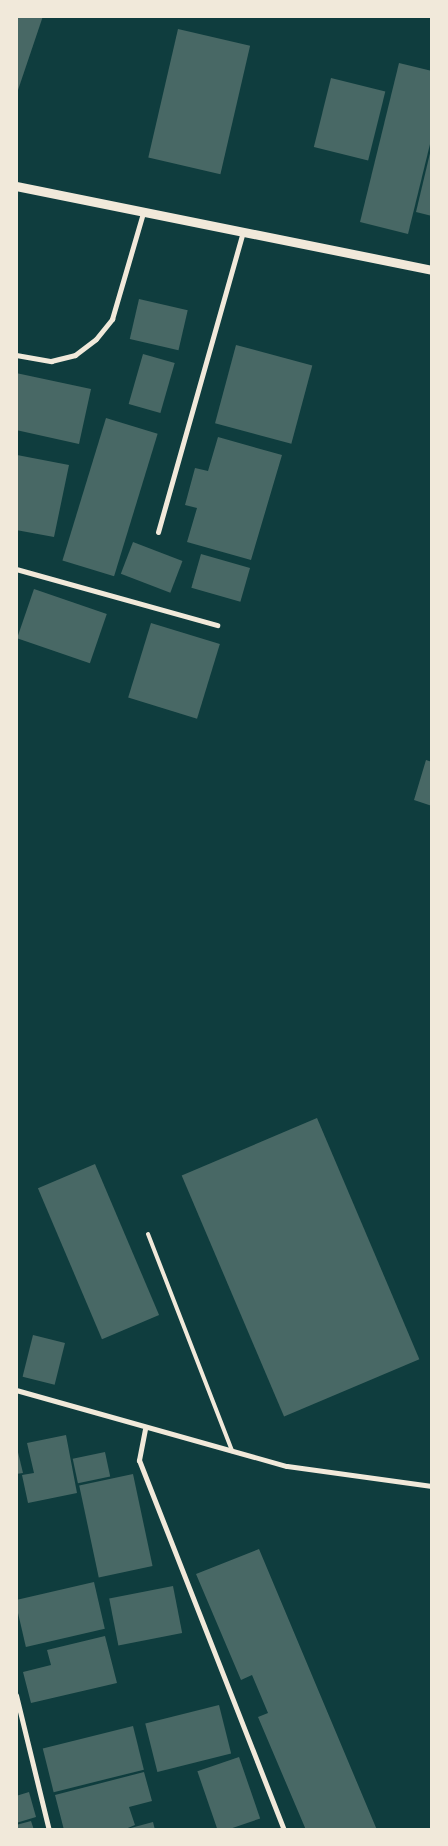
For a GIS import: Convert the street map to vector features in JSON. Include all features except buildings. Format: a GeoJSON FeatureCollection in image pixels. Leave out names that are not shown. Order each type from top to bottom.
{"type":"FeatureCollection","features":[{"type":"Feature","properties":{"kind":"street"},"geometry":{"type":"LineString","coordinates":[[16,186],[432,270]]}},
{"type":"Feature","properties":{"kind":"street"},"geometry":{"type":"LineString","coordinates":[[16,355],[51,361],[75,356],[96,339],[112,318],[143,213]]}},
{"type":"Feature","properties":{"kind":"street"},"geometry":{"type":"LineString","coordinates":[[158,532],[243,232]]}},
{"type":"Feature","properties":{"kind":"street"},"geometry":{"type":"LineString","coordinates":[[16,569],[217,625]]}},
{"type":"Feature","properties":{"kind":"street"},"geometry":{"type":"LineString","coordinates":[[16,1390],[232,1453],[287,1466],[432,1486]]}},
{"type":"Feature","properties":{"kind":"street"},"geometry":{"type":"LineString","coordinates":[[145,1428],[140,1445],[139,1460],[284,1830]]}},
{"type":"Feature","properties":{"kind":"street"},"geometry":{"type":"LineString","coordinates":[[16,1695],[49,1830]]}},
{"type":"Feature","properties":{"kind":"lane"},"geometry":{"type":"LineString","coordinates":[[148,1234],[232,1453]]}}]}
